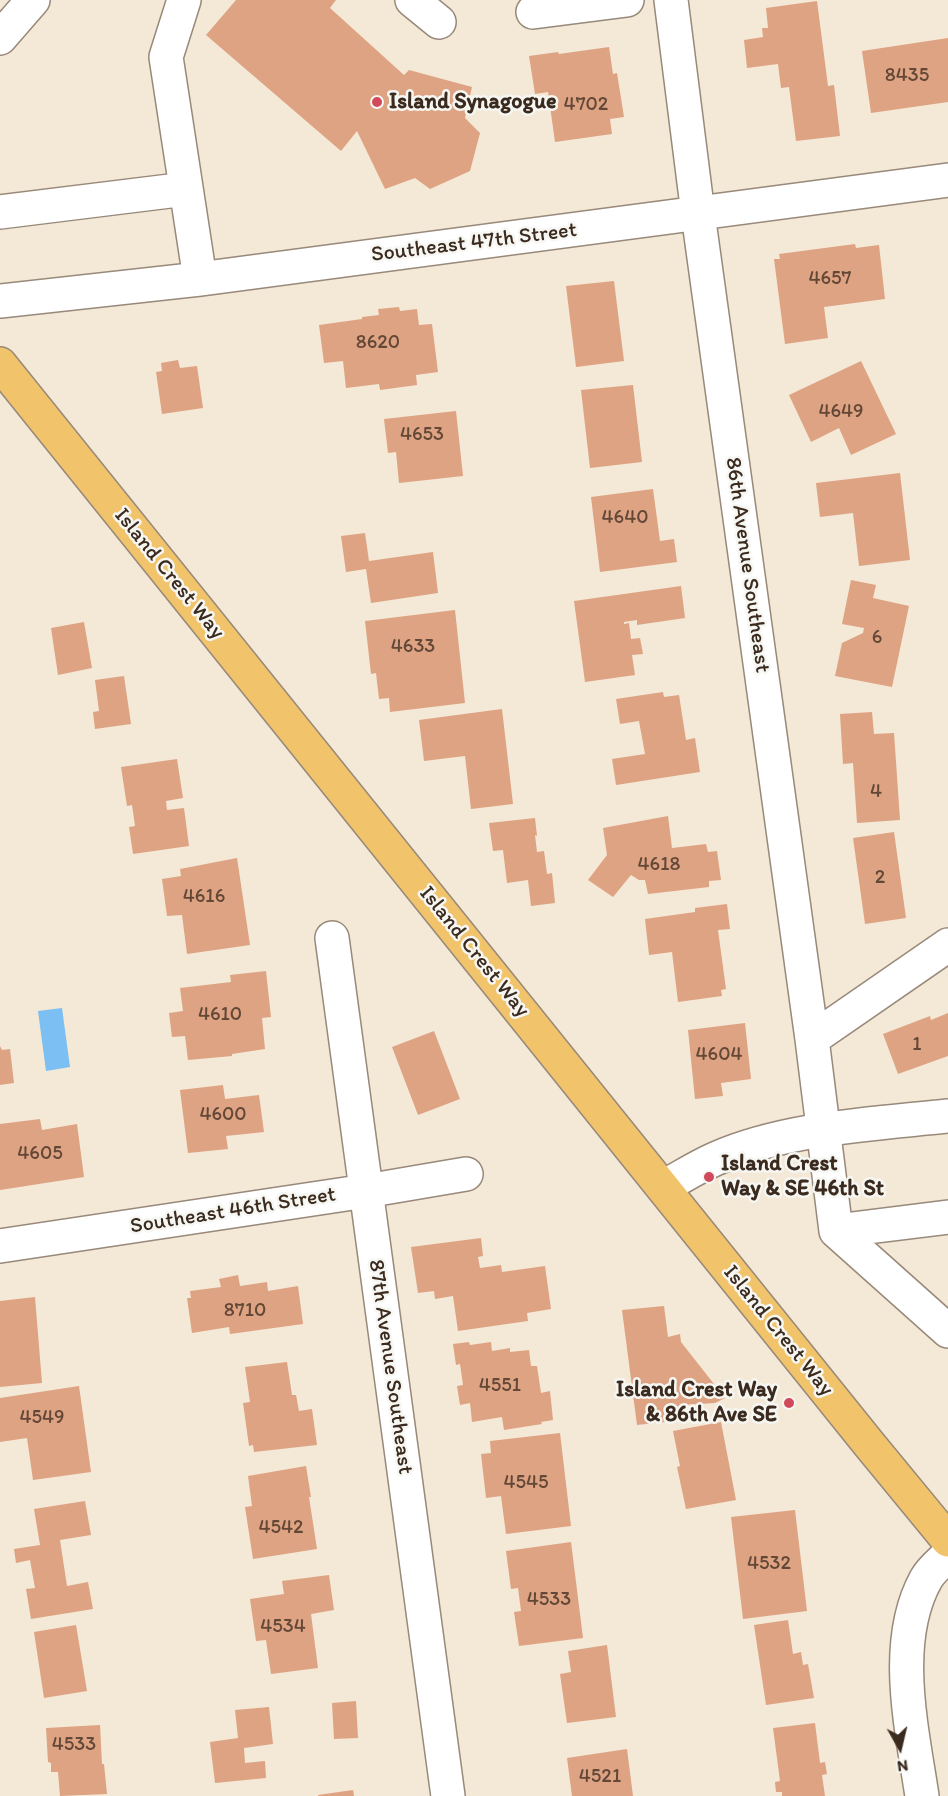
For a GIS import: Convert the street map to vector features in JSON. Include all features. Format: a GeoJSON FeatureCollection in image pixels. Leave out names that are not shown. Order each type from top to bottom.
{"type":"FeatureCollection","features":[{"type":"Feature","properties":{"kind":"main road","name":"Island Crest Way"},"geometry":{"type":"LineString","coordinates":[[0,364],[948,1540]]}},
{"type":"Feature","properties":{"kind":"street"},"geometry":{"type":"LineString","coordinates":[[0,38],[33,0]]}},
{"type":"Feature","properties":{"kind":"street"},"geometry":{"type":"LineString","coordinates":[[184,0],[166,57],[200,279]]}},
{"type":"Feature","properties":{"kind":"street"},"geometry":{"type":"LineString","coordinates":[[412,0],[439,22]]}},
{"type":"Feature","properties":{"kind":"street"},"geometry":{"type":"LineString","coordinates":[[533,12],[627,0]]}},
{"type":"Feature","properties":{"kind":"street","name":"86th Avenue Southeast"},"geometry":{"type":"LineString","coordinates":[[671,0],[836,1231]]}},
{"type":"Feature","properties":{"kind":"street","name":"Southeast 47th Street"},"geometry":{"type":"LineString","coordinates":[[0,302],[200,279],[948,180]]}},
{"type":"Feature","properties":{"kind":"street"},"geometry":{"type":"LineString","coordinates":[[0,212],[186,189]]}},
{"type":"Feature","properties":{"kind":"street","name":"87th Avenue Southeast"},"geometry":{"type":"LineString","coordinates":[[332,938],[448,1796]]}},
{"type":"Feature","properties":{"kind":"street"},"geometry":{"type":"LineString","coordinates":[[812,1040],[948,945]]}},
{"type":"Feature","properties":{"kind":"street"},"geometry":{"type":"LineString","coordinates":[[663,1187],[714,1159],[757,1143],[824,1130],[948,1116]]}},
{"type":"Feature","properties":{"kind":"street","name":"Southeast 46th Street"},"geometry":{"type":"LineString","coordinates":[[0,1246],[466,1174]]}},
{"type":"Feature","properties":{"kind":"street"},"geometry":{"type":"LineString","coordinates":[[836,1231],[948,1217]]}},
{"type":"Feature","properties":{"kind":"street"},"geometry":{"type":"LineString","coordinates":[[836,1231],[948,1331]]}},
{"type":"Feature","properties":{"kind":"street"},"geometry":{"type":"LineString","coordinates":[[922,1796],[910,1716],[906,1661],[914,1608],[927,1577],[948,1555]]}},
{"type":"Feature","properties":{"kind":"water"},"geometry":{"type":"Polygon","coordinates":[[[62,1008],[70,1067],[46,1071],[38,1011],[62,1008]]]}},
{"type":"Feature","properties":{"kind":"building","name":"Island Synagogue"},"geometry":{"type":"Polygon","coordinates":[[[236,0],[336,0],[330,8],[404,75],[409,70],[472,87],[465,118],[480,133],[470,171],[430,189],[415,178],[385,189],[357,131],[341,151],[206,35],[236,0]]]}},
{"type":"Feature","properties":{"kind":"building"},"geometry":{"type":"Polygon","coordinates":[[[817,1],[828,86],[834,85],[840,136],[796,141],[789,87],[781,88],[778,64],[747,68],[744,40],[763,37],[762,28],[768,28],[766,8],[817,1]]]}},
{"type":"Feature","properties":{"kind":"building"},"geometry":{"type":"Polygon","coordinates":[[[948,38],[948,102],[871,113],[862,51],[948,38]]]}},
{"type":"Feature","properties":{"kind":"building"},"geometry":{"type":"Polygon","coordinates":[[[609,47],[613,74],[617,73],[624,117],[610,119],[612,134],[555,142],[548,92],[535,94],[529,56],[609,47]]]}},
{"type":"Feature","properties":{"kind":"building"},"geometry":{"type":"Polygon","coordinates":[[[855,244],[856,248],[879,245],[885,299],[824,307],[828,338],[785,344],[774,259],[780,259],[779,254],[855,244]]]}},
{"type":"Feature","properties":{"kind":"building"},"geometry":{"type":"Polygon","coordinates":[[[614,281],[624,361],[576,367],[566,286],[614,281]]]}},
{"type":"Feature","properties":{"kind":"building"},"geometry":{"type":"Polygon","coordinates":[[[399,307],[400,311],[417,309],[419,325],[432,324],[438,372],[416,375],[417,385],[380,390],[379,384],[346,388],[343,361],[324,363],[319,325],[362,319],[362,317],[379,315],[378,309],[399,307]]]}},
{"type":"Feature","properties":{"kind":"building"},"geometry":{"type":"Polygon","coordinates":[[[178,360],[180,368],[197,366],[203,408],[162,414],[156,372],[162,371],[161,363],[178,360]]]}},
{"type":"Feature","properties":{"kind":"building"},"geometry":{"type":"Polygon","coordinates":[[[861,361],[896,434],[851,455],[839,428],[811,442],[789,395],[861,361]]]}},
{"type":"Feature","properties":{"kind":"building"},"geometry":{"type":"Polygon","coordinates":[[[633,385],[642,462],[590,468],[581,390],[633,385]]]}},
{"type":"Feature","properties":{"kind":"building"},"geometry":{"type":"Polygon","coordinates":[[[456,411],[463,476],[399,483],[396,452],[388,453],[384,419],[456,411]]]}},
{"type":"Feature","properties":{"kind":"building"},"geometry":{"type":"Polygon","coordinates":[[[900,473],[910,560],[859,566],[853,513],[820,517],[816,483],[900,473]]]}},
{"type":"Feature","properties":{"kind":"building"},"geometry":{"type":"Polygon","coordinates":[[[653,489],[660,541],[674,539],[677,562],[600,572],[591,497],[653,489]]]}},
{"type":"Feature","properties":{"kind":"building"},"geometry":{"type":"Polygon","coordinates":[[[365,533],[369,561],[433,552],[438,593],[371,603],[366,569],[346,572],[341,536],[365,533]]]}},
{"type":"Feature","properties":{"kind":"building"},"geometry":{"type":"Polygon","coordinates":[[[851,580],[876,585],[873,598],[909,606],[892,687],[835,676],[842,643],[863,633],[864,628],[842,624],[851,580]]]}},
{"type":"Feature","properties":{"kind":"building"},"geometry":{"type":"Polygon","coordinates":[[[681,586],[685,618],[637,625],[637,620],[624,622],[624,624],[629,623],[631,639],[640,638],[643,654],[632,655],[635,675],[585,682],[574,601],[681,586]]]}},
{"type":"Feature","properties":{"kind":"building"},"geometry":{"type":"Polygon","coordinates":[[[455,610],[465,703],[390,712],[389,698],[379,699],[376,673],[371,674],[365,621],[455,610]]]}},
{"type":"Feature","properties":{"kind":"building"},"geometry":{"type":"Polygon","coordinates":[[[84,622],[92,668],[58,675],[51,628],[84,622]]]}},
{"type":"Feature","properties":{"kind":"building"},"geometry":{"type":"Polygon","coordinates":[[[124,676],[131,724],[95,729],[93,712],[99,711],[95,680],[124,676]]]}},
{"type":"Feature","properties":{"kind":"building"},"geometry":{"type":"Polygon","coordinates":[[[663,692],[664,697],[679,695],[686,740],[695,738],[700,772],[616,785],[612,759],[645,754],[639,721],[620,724],[616,699],[663,692]]]}},
{"type":"Feature","properties":{"kind":"building"},"geometry":{"type":"Polygon","coordinates":[[[502,709],[513,804],[471,809],[465,756],[424,761],[419,720],[502,709]]]}},
{"type":"Feature","properties":{"kind":"building"},"geometry":{"type":"Polygon","coordinates":[[[872,712],[874,734],[894,733],[900,820],[857,823],[853,763],[843,764],[840,714],[872,712]]]}},
{"type":"Feature","properties":{"kind":"building"},"geometry":{"type":"Polygon","coordinates":[[[177,759],[183,798],[166,801],[167,810],[184,808],[189,846],[133,854],[129,827],[135,826],[132,805],[127,806],[121,767],[177,759]]]}},
{"type":"Feature","properties":{"kind":"building"},"geometry":{"type":"Polygon","coordinates":[[[668,816],[672,848],[706,844],[708,852],[717,851],[721,880],[709,881],[709,887],[648,894],[645,880],[639,880],[631,875],[613,897],[588,880],[607,855],[603,828],[668,816]]]}},
{"type":"Feature","properties":{"kind":"building"},"geometry":{"type":"Polygon","coordinates":[[[535,818],[537,852],[544,851],[547,874],[552,873],[555,903],[531,906],[528,880],[507,883],[503,850],[493,851],[489,823],[535,818]]]}},
{"type":"Feature","properties":{"kind":"building"},"geometry":{"type":"Polygon","coordinates":[[[894,832],[906,918],[865,924],[853,838],[894,832]]]}},
{"type":"Feature","properties":{"kind":"building"},"geometry":{"type":"Polygon","coordinates":[[[237,858],[250,945],[187,954],[182,915],[167,916],[162,879],[181,876],[180,869],[237,858]]]}},
{"type":"Feature","properties":{"kind":"building"},"geometry":{"type":"Polygon","coordinates":[[[727,904],[730,929],[718,930],[726,989],[721,990],[722,996],[678,1002],[672,952],[649,955],[645,919],[695,912],[695,908],[727,904]]]}},
{"type":"Feature","properties":{"kind":"building"},"geometry":{"type":"Polygon","coordinates":[[[266,971],[271,1017],[262,1018],[265,1049],[232,1054],[232,1056],[188,1060],[185,1036],[172,1037],[169,1013],[183,1011],[180,988],[231,982],[230,975],[266,971]]]}},
{"type":"Feature","properties":{"kind":"building"},"geometry":{"type":"Polygon","coordinates":[[[948,1013],[948,1056],[898,1074],[883,1034],[930,1016],[931,1020],[948,1013]]]}},
{"type":"Feature","properties":{"kind":"building"},"geometry":{"type":"Polygon","coordinates":[[[745,1023],[751,1079],[721,1083],[723,1096],[695,1099],[688,1030],[745,1023]]]}},
{"type":"Feature","properties":{"kind":"building"},"geometry":{"type":"Polygon","coordinates":[[[434,1031],[460,1099],[418,1115],[392,1047],[434,1031]]]}},
{"type":"Feature","properties":{"kind":"building"},"geometry":{"type":"Polygon","coordinates":[[[0,1046],[2,1050],[10,1049],[14,1083],[0,1085],[0,1046]]]}},
{"type":"Feature","properties":{"kind":"building"},"geometry":{"type":"Polygon","coordinates":[[[223,1085],[225,1099],[259,1095],[264,1132],[226,1136],[228,1149],[188,1153],[180,1090],[223,1085]]]}},
{"type":"Feature","properties":{"kind":"building"},"geometry":{"type":"Polygon","coordinates":[[[40,1119],[42,1130],[77,1124],[84,1177],[0,1190],[0,1124],[40,1119]]]}},
{"type":"Feature","properties":{"kind":"building"},"geometry":{"type":"Polygon","coordinates":[[[481,1238],[483,1256],[478,1257],[480,1268],[501,1265],[502,1272],[545,1266],[551,1309],[527,1313],[528,1321],[458,1331],[453,1296],[435,1299],[434,1291],[418,1293],[411,1247],[481,1238]]]}},
{"type":"Feature","properties":{"kind":"building"},"geometry":{"type":"Polygon","coordinates":[[[238,1275],[240,1286],[267,1282],[268,1291],[298,1286],[303,1324],[230,1334],[229,1327],[192,1333],[187,1298],[191,1298],[190,1291],[221,1287],[219,1279],[238,1275]]]}},
{"type":"Feature","properties":{"kind":"building"},"geometry":{"type":"Polygon","coordinates":[[[35,1297],[42,1383],[0,1387],[0,1301],[35,1297]]]}},
{"type":"Feature","properties":{"kind":"building"},"geometry":{"type":"Polygon","coordinates":[[[664,1306],[668,1337],[680,1334],[681,1342],[725,1398],[715,1403],[682,1405],[682,1420],[637,1425],[622,1310],[664,1306]]]}},
{"type":"Feature","properties":{"kind":"building"},"geometry":{"type":"Polygon","coordinates":[[[469,1342],[470,1345],[491,1342],[492,1351],[510,1348],[510,1352],[529,1350],[531,1366],[537,1366],[541,1393],[550,1391],[553,1420],[504,1430],[502,1417],[472,1422],[470,1403],[460,1405],[457,1386],[463,1385],[460,1364],[456,1365],[453,1344],[469,1342]]]}},
{"type":"Feature","properties":{"kind":"building"},"geometry":{"type":"Polygon","coordinates":[[[287,1362],[292,1395],[296,1395],[299,1411],[312,1409],[317,1445],[254,1452],[253,1445],[249,1446],[243,1403],[250,1402],[245,1367],[287,1362]]]}},
{"type":"Feature","properties":{"kind":"building"},"geometry":{"type":"Polygon","coordinates":[[[79,1386],[91,1472],[33,1480],[27,1438],[0,1442],[0,1398],[79,1386]]]}},
{"type":"Feature","properties":{"kind":"building"},"geometry":{"type":"Polygon","coordinates":[[[721,1422],[736,1500],[686,1509],[677,1467],[680,1466],[673,1431],[721,1422]]]}},
{"type":"Feature","properties":{"kind":"building"},"geometry":{"type":"Polygon","coordinates":[[[560,1433],[571,1526],[506,1534],[501,1496],[486,1498],[481,1454],[491,1453],[490,1441],[560,1433]]]}},
{"type":"Feature","properties":{"kind":"building"},"geometry":{"type":"Polygon","coordinates":[[[306,1466],[317,1549],[253,1559],[245,1507],[252,1506],[248,1476],[306,1466]]]}},
{"type":"Feature","properties":{"kind":"building"},"geometry":{"type":"Polygon","coordinates":[[[85,1501],[91,1535],[60,1540],[67,1586],[88,1582],[93,1609],[31,1619],[26,1589],[35,1588],[30,1560],[16,1563],[14,1549],[40,1545],[34,1509],[85,1501]]]}},
{"type":"Feature","properties":{"kind":"building"},"geometry":{"type":"Polygon","coordinates":[[[795,1510],[807,1611],[743,1619],[731,1517],[795,1510]]]}},
{"type":"Feature","properties":{"kind":"building"},"geometry":{"type":"Polygon","coordinates":[[[571,1542],[583,1638],[519,1646],[514,1612],[521,1611],[518,1588],[511,1589],[506,1551],[571,1542]]]}},
{"type":"Feature","properties":{"kind":"building"},"geometry":{"type":"Polygon","coordinates":[[[329,1575],[334,1610],[311,1614],[318,1668],[271,1674],[266,1640],[256,1641],[250,1599],[284,1594],[282,1581],[329,1575]]]}},
{"type":"Feature","properties":{"kind":"building"},"geometry":{"type":"Polygon","coordinates":[[[788,1620],[793,1654],[801,1652],[803,1665],[808,1664],[814,1698],[766,1705],[754,1625],[788,1620]]]}},
{"type":"Feature","properties":{"kind":"building"},"geometry":{"type":"Polygon","coordinates":[[[76,1625],[87,1691],[44,1698],[34,1632],[76,1625]]]}},
{"type":"Feature","properties":{"kind":"building"},"geometry":{"type":"Polygon","coordinates":[[[607,1645],[616,1717],[567,1723],[560,1674],[571,1672],[568,1651],[607,1645]]]}},
{"type":"Feature","properties":{"kind":"building"},"geometry":{"type":"Polygon","coordinates":[[[356,1701],[358,1738],[334,1739],[332,1703],[356,1701]]]}},
{"type":"Feature","properties":{"kind":"building"},"geometry":{"type":"Polygon","coordinates":[[[269,1707],[273,1744],[244,1748],[245,1763],[265,1761],[266,1778],[215,1783],[210,1742],[238,1738],[235,1710],[269,1707]]]}},
{"type":"Feature","properties":{"kind":"building"},"geometry":{"type":"Polygon","coordinates":[[[815,1723],[820,1763],[825,1762],[827,1774],[822,1775],[825,1796],[782,1796],[782,1792],[776,1792],[775,1782],[780,1781],[773,1728],[815,1723]]]}},
{"type":"Feature","properties":{"kind":"building"},"geometry":{"type":"Polygon","coordinates":[[[100,1725],[102,1764],[104,1764],[107,1794],[60,1796],[58,1772],[51,1772],[51,1763],[48,1762],[46,1728],[100,1725]]]}},
{"type":"Feature","properties":{"kind":"building"},"geometry":{"type":"Polygon","coordinates":[[[627,1749],[633,1796],[572,1796],[567,1758],[627,1749]]]}},
{"type":"Feature","properties":{"kind":"building"},"geometry":{"type":"Polygon","coordinates":[[[353,1790],[354,1796],[318,1796],[318,1795],[353,1790]]]}},
{"type":"Feature","properties":{"kind":"place","name":"Island Synagogue"},"geometry":{"type":"Point","coordinates":[377,102]}},
{"type":"Feature","properties":{"kind":"place","name":"Island Crest Way & SE 46th St"},"geometry":{"type":"Point","coordinates":[709,1177]}},
{"type":"Feature","properties":{"kind":"place","name":"Island Crest Way & 86th Ave SE"},"geometry":{"type":"Point","coordinates":[789,1403]}}]}
